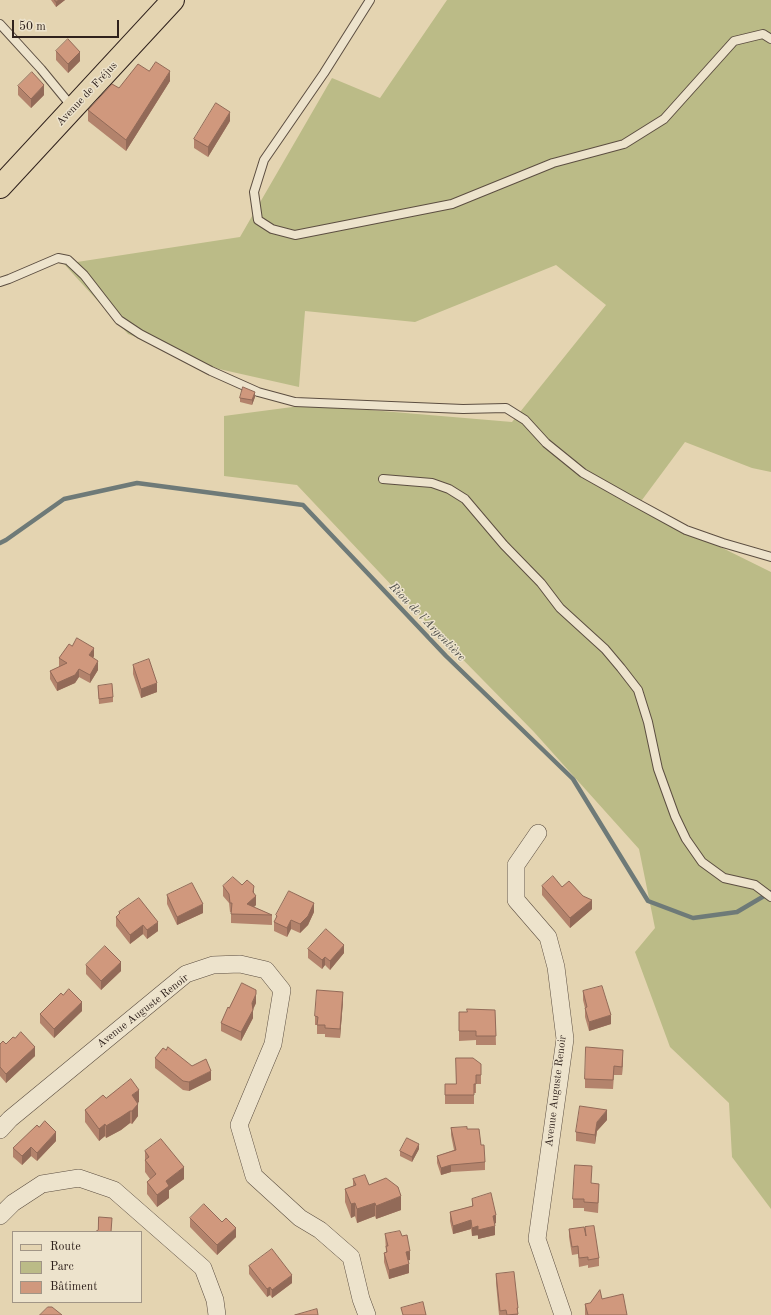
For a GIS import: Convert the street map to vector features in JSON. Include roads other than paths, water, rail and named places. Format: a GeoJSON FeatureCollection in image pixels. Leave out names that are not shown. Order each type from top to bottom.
{"type":"FeatureCollection","features":[{"type":"Feature","properties":{"kind":"main road","name":"Avenue de Fréjus"},"geometry":{"type":"LineString","coordinates":[[0,188],[173,0]]}},
{"type":"Feature","properties":{"kind":"street","name":"Avenue Auguste Renoir"},"geometry":{"type":"LineString","coordinates":[[538,833],[516,865],[516,900],[548,937],[556,967],[565,1039],[537,1239],[562,1315]]}},
{"type":"Feature","properties":{"kind":"street","name":"Avenue Auguste Renoir"},"geometry":{"type":"LineString","coordinates":[[0,1130],[10,1119],[186,974],[213,965],[240,964],[266,970],[282,990],[273,1044],[239,1125],[254,1176],[300,1218],[320,1230],[351,1257],[361,1299],[367,1315]]}},
{"type":"Feature","properties":{"kind":"street"},"geometry":{"type":"LineString","coordinates":[[0,1216],[13,1203],[42,1184],[79,1178],[114,1190],[204,1268],[215,1300],[217,1315]]}},
{"type":"Feature","properties":{"kind":"lane"},"geometry":{"type":"LineString","coordinates":[[370,0],[324,73],[264,160],[254,192],[258,220],[272,229],[295,235],[452,204],[553,163],[624,144],[664,119],[734,40],[762,34],[771,39]]}},
{"type":"Feature","properties":{"kind":"lane"},"geometry":{"type":"LineString","coordinates":[[0,24],[73,109]]}},
{"type":"Feature","properties":{"kind":"lane"},"geometry":{"type":"LineString","coordinates":[[0,282],[58,258],[68,260],[84,275],[119,320],[140,334],[211,371],[258,392],[295,402],[456,408],[506,408],[525,420],[546,443],[583,473],[631,500],[686,530],[771,557]]}},
{"type":"Feature","properties":{"kind":"lane"},"geometry":{"type":"LineString","coordinates":[[383,479],[432,483],[449,489],[465,500],[509,550],[541,583],[560,608],[605,649],[638,690],[648,722],[658,769],[675,816],[686,839],[702,862],[724,878],[755,885],[771,897]]}},
{"type":"Feature","properties":{"kind":"waterway","name":"Riou de l'Argentière"},"geometry":{"type":"LineString","coordinates":[[0,543],[64,499],[137,483],[303,505],[446,656],[573,779],[648,901],[693,918],[737,912],[771,892]]}}]}
